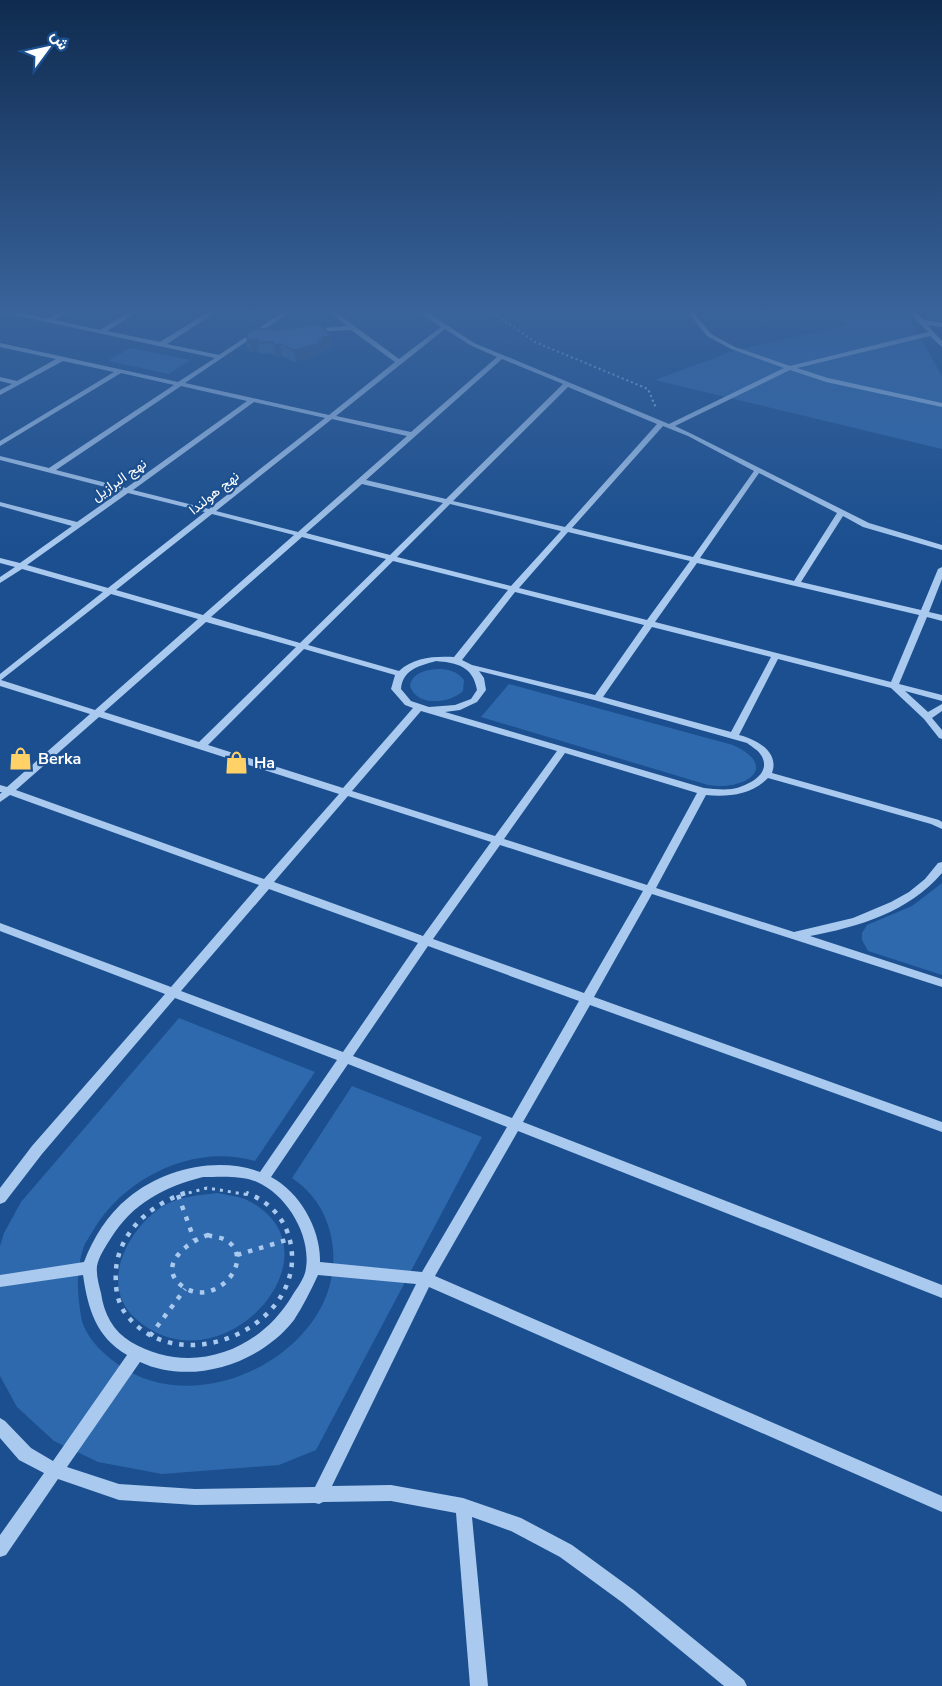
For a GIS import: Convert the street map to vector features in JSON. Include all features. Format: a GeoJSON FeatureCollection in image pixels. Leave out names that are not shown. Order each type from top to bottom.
{"type":"FeatureCollection","features":[{"type":"Feature","properties":{"kind":"street"},"geometry":{"type":"LineString","coordinates":[[0,444],[91,389]]}},
{"type":"Feature","properties":{"kind":"street"},"geometry":{"type":"LineString","coordinates":[[50,471],[174,389]]}},
{"type":"Feature","properties":{"kind":"street"},"geometry":{"type":"LineString","coordinates":[[198,389],[413,435]]}},
{"type":"Feature","properties":{"kind":"street","name":"نهج هولندا"},"geometry":{"type":"LineString","coordinates":[[0,680],[365,389]]}},
{"type":"Feature","properties":{"kind":"street"},"geometry":{"type":"LineString","coordinates":[[0,799],[4,790],[97,713],[465,389]]}},
{"type":"Feature","properties":{"kind":"street"},"geometry":{"type":"LineString","coordinates":[[201,746],[447,500],[562,389]]}},
{"type":"Feature","properties":{"kind":"street"},"geometry":{"type":"LineString","coordinates":[[581,389],[666,425],[841,513],[884,532],[942,548]]}},
{"type":"Feature","properties":{"kind":"street"},"geometry":{"type":"LineString","coordinates":[[456,661],[513,589],[666,425],[744,389]]}},
{"type":"Feature","properties":{"kind":"street"},"geometry":{"type":"LineString","coordinates":[[866,389],[942,405]]}},
{"type":"Feature","properties":{"kind":"street","name":"نهج البرازيل"},"geometry":{"type":"LineString","coordinates":[[0,581],[253,400]]}},
{"type":"Feature","properties":{"kind":"street"},"geometry":{"type":"LineString","coordinates":[[0,458],[647,625],[942,698]]}},
{"type":"Feature","properties":{"kind":"street"},"geometry":{"type":"LineString","coordinates":[[597,698],[758,470]]}},
{"type":"Feature","properties":{"kind":"street"},"geometry":{"type":"LineString","coordinates":[[360,481],[942,618]]}},
{"type":"Feature","properties":{"kind":"street"},"geometry":{"type":"LineString","coordinates":[[0,504],[79,525]]}},
{"type":"Feature","properties":{"kind":"street"},"geometry":{"type":"LineString","coordinates":[[796,584],[841,513]]}},
{"type":"Feature","properties":{"kind":"street"},"geometry":{"type":"LineString","coordinates":[[0,560],[400,674]]}},
{"type":"Feature","properties":{"kind":"street"},"geometry":{"type":"LineString","coordinates":[[894,686],[942,569]]}},
{"type":"Feature","properties":{"kind":"street"},"geometry":{"type":"LineString","coordinates":[[734,735],[775,657]]}},
{"type":"Feature","properties":{"kind":"street"},"geometry":{"type":"LineString","coordinates":[[444,659],[470,666],[734,735],[762,747],[768,755],[770,765],[768,775],[756,784],[739,791],[703,791],[423,708],[408,703],[396,689],[396,682],[400,674],[418,663],[444,659]]}},
{"type":"Feature","properties":{"kind":"street"},"geometry":{"type":"LineString","coordinates":[[0,1198],[37,1150],[172,992],[345,792],[423,708],[456,708],[477,697],[482,689],[482,681],[478,673],[470,666]]}},
{"type":"Feature","properties":{"kind":"street"},"geometry":{"type":"LineString","coordinates":[[0,680],[498,842],[942,982]]}},
{"type":"Feature","properties":{"kind":"street"},"geometry":{"type":"LineString","coordinates":[[894,686],[927,717],[942,736]]}},
{"type":"Feature","properties":{"kind":"street"},"geometry":{"type":"LineString","coordinates":[[927,717],[942,706]]}},
{"type":"Feature","properties":{"kind":"street"},"geometry":{"type":"LineString","coordinates":[[262,1178],[426,942],[564,750]]}},
{"type":"Feature","properties":{"kind":"street"},"geometry":{"type":"LineString","coordinates":[[768,775],[940,823]]}},
{"type":"Feature","properties":{"kind":"street"},"geometry":{"type":"LineString","coordinates":[[4,790],[942,1127]]}},
{"type":"Feature","properties":{"kind":"street"},"geometry":{"type":"LineString","coordinates":[[319,1496],[426,1279],[650,889],[703,791]]}},
{"type":"Feature","properties":{"kind":"street"},"geometry":{"type":"LineString","coordinates":[[793,935],[832,929],[862,920],[899,902],[924,886],[942,866]]}},
{"type":"Feature","properties":{"kind":"street"},"geometry":{"type":"LineString","coordinates":[[0,927],[346,1058],[942,1292]]}},
{"type":"Feature","properties":{"kind":"street"},"geometry":{"type":"LineString","coordinates":[[203,1171],[237,1172],[262,1178],[290,1199],[305,1222],[312,1249],[313,1268],[295,1308],[271,1335],[240,1354],[205,1365],[168,1365],[136,1355],[111,1336],[96,1311],[90,1268],[113,1220],[138,1196],[169,1179],[203,1171]]}},
{"type":"Feature","properties":{"kind":"street"},"geometry":{"type":"LineString","coordinates":[[0,1281],[90,1268]]}},
{"type":"Feature","properties":{"kind":"street"},"geometry":{"type":"LineString","coordinates":[[313,1268],[426,1279],[942,1504]]}},
{"type":"Feature","properties":{"kind":"street"},"geometry":{"type":"LineString","coordinates":[[0,1549],[136,1355]]}},
{"type":"Feature","properties":{"kind":"street"},"geometry":{"type":"LineString","coordinates":[[0,1426],[25,1454],[54,1470],[119,1492],[195,1497],[391,1493],[463,1506],[514,1524],[566,1551],[629,1597],[738,1686]]}},
{"type":"Feature","properties":{"kind":"street"},"geometry":{"type":"LineString","coordinates":[[463,1506],[479,1686]]}},
{"type":"Feature","properties":{"kind":"path"},"geometry":{"type":"LineString","coordinates":[[647,389],[666,425]]}},
{"type":"Feature","properties":{"kind":"path"},"geometry":{"type":"LineString","coordinates":[[207,1188],[236,1190],[262,1200],[281,1218],[291,1239],[293,1263],[286,1288],[270,1312],[247,1331],[220,1343],[190,1347],[162,1342],[139,1330],[122,1311],[114,1285],[117,1257],[130,1231],[151,1209],[178,1195],[207,1188]]}},
{"type":"Feature","properties":{"kind":"path"},"geometry":{"type":"LineString","coordinates":[[178,1195],[194,1239]]}},
{"type":"Feature","properties":{"kind":"path"},"geometry":{"type":"LineString","coordinates":[[208,1235],[218,1236],[227,1240],[237,1255],[234,1274],[217,1289],[194,1293],[177,1282],[173,1274],[173,1265],[181,1248],[194,1239],[208,1235]]}},
{"type":"Feature","properties":{"kind":"path"},"geometry":{"type":"LineString","coordinates":[[237,1255],[291,1239]]}},
{"type":"Feature","properties":{"kind":"path"},"geometry":{"type":"LineString","coordinates":[[150,1336],[185,1289]]}},
{"type":"Feature","properties":{"kind":"shaded area"},"geometry":{"type":"Polygon","coordinates":[[[691,389],[942,389],[942,449],[691,389]]]}},
{"type":"Feature","properties":{"kind":"shaded area"},"geometry":{"type":"Polygon","coordinates":[[[445,669],[458,674],[464,680],[463,691],[442,701],[426,700],[414,693],[410,686],[413,678],[424,671],[445,669]]]}},
{"type":"Feature","properties":{"kind":"shaded area"},"geometry":{"type":"Polygon","coordinates":[[[509,684],[733,745],[755,761],[756,769],[745,781],[722,786],[708,785],[481,717],[509,684]]]}},
{"type":"Feature","properties":{"kind":"shaded area"},"geometry":{"type":"Polygon","coordinates":[[[942,883],[942,975],[868,951],[862,940],[862,933],[867,925],[912,906],[942,883]]]}},
{"type":"Feature","properties":{"kind":"shaded area"},"geometry":{"type":"Polygon","coordinates":[[[179,1018],[315,1072],[255,1161],[232,1157],[209,1157],[186,1161],[164,1169],[143,1180],[107,1210],[85,1244],[79,1266],[78,1282],[81,1316],[86,1331],[95,1344],[113,1361],[154,1382],[192,1386],[231,1379],[267,1363],[298,1338],[321,1307],[332,1272],[330,1232],[316,1201],[292,1178],[352,1086],[482,1137],[316,1450],[279,1465],[162,1474],[98,1462],[54,1441],[17,1407],[0,1376],[0,1246],[4,1233],[21,1202],[179,1018]]]}},
{"type":"Feature","properties":{"kind":"shaded area"},"geometry":{"type":"Polygon","coordinates":[[[218,1193],[245,1199],[274,1222],[284,1250],[279,1279],[262,1306],[236,1328],[204,1339],[170,1338],[136,1319],[125,1305],[119,1290],[122,1257],[140,1227],[165,1205],[184,1198],[218,1193]]]}},
{"type":"Feature","properties":{"kind":"place","name":"Berka"},"geometry":{"type":"Point","coordinates":[20,759]}},
{"type":"Feature","properties":{"kind":"place","name":"Ha"},"geometry":{"type":"Point","coordinates":[236,763]}}]}
